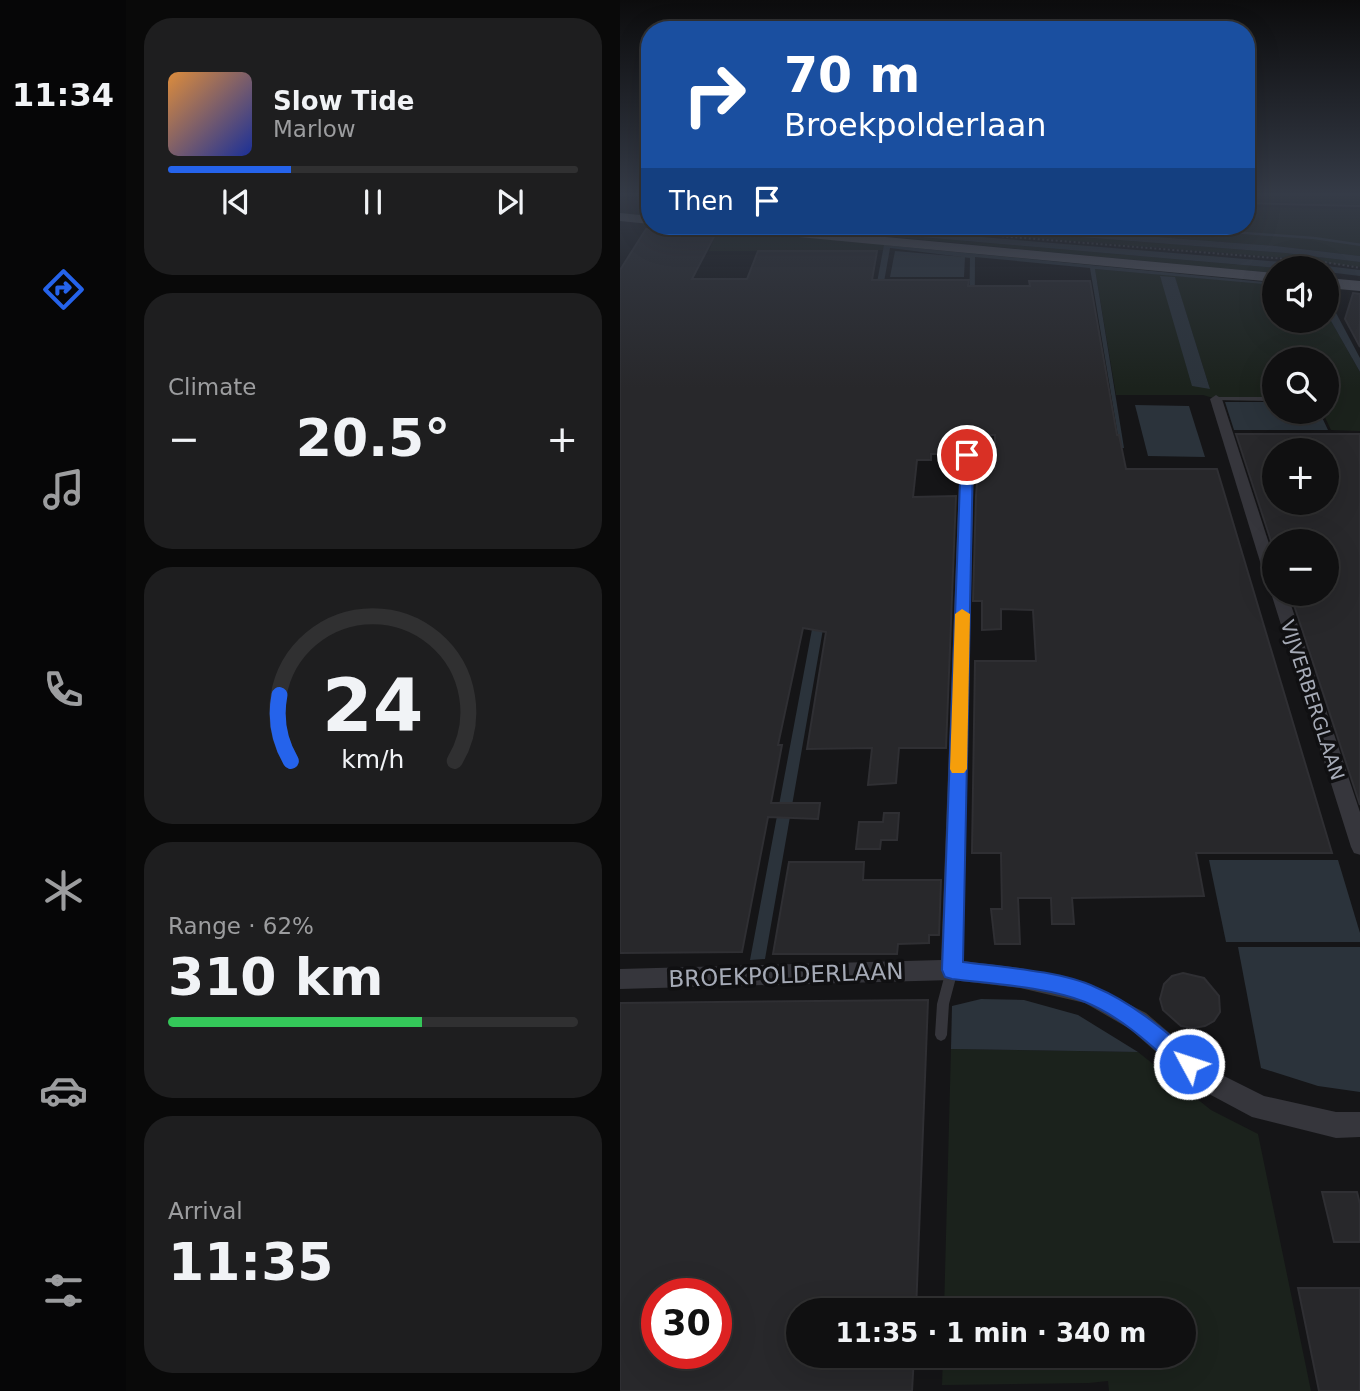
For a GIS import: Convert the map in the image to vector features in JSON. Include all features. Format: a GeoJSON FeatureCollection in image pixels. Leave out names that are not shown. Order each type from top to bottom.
{"type":"FeatureCollection","features":[{"type":"Feature","properties":{"kind":"main road"},"geometry":{"type":"LineString","coordinates":[[1075,258],[1262,275]]}},
{"type":"Feature","properties":{"kind":"main road"},"geometry":{"type":"LineString","coordinates":[[1088,258],[1262,275]]}},
{"type":"Feature","properties":{"kind":"main road"},"geometry":{"type":"LineString","coordinates":[[1339,282],[1360,284]]}},
{"type":"Feature","properties":{"kind":"street"},"geometry":{"type":"LineString","coordinates":[[1216,399],[1262,543]]}},
{"type":"Feature","properties":{"kind":"street"},"geometry":{"type":"LineString","coordinates":[[952,970],[967,455]]}},
{"type":"Feature","properties":{"kind":"street","name":"VIJVERBERGLAAN"},"geometry":{"type":"LineString","coordinates":[[1283,606],[1360,847]]}},
{"type":"Feature","properties":{"kind":"street","name":"BROEKPOLDERLAAN"},"geometry":{"type":"LineString","coordinates":[[620,979],[952,970],[1020,978],[1089,994],[1138,1021],[1205,1079],[1260,1108],[1336,1125],[1360,1124]]}},
{"type":"Feature","properties":{"kind":"lane"},"geometry":{"type":"LineString","coordinates":[[1216,399],[1262,398]]}},
{"type":"Feature","properties":{"kind":"lane"},"geometry":{"type":"LineString","coordinates":[[941,1035],[943,1004],[952,970]]}},
{"type":"Feature","properties":{"kind":"path"},"geometry":{"type":"LineString","coordinates":[[1274,258],[1360,268]]}},
{"type":"Feature","properties":{"kind":"shaded area"},"geometry":{"type":"Polygon","coordinates":[[[882,258],[888,258],[765,959],[750,960],[882,258]]]}},
{"type":"Feature","properties":{"kind":"shaded area"},"geometry":{"type":"Polygon","coordinates":[[[894,258],[965,258],[964,277],[890,277],[894,258]]]}},
{"type":"Feature","properties":{"kind":"shaded area"},"geometry":{"type":"Polygon","coordinates":[[[969,258],[975,258],[974,420],[967,420],[969,258]]]}},
{"type":"Feature","properties":{"kind":"shaded area"},"geometry":{"type":"Polygon","coordinates":[[[985,258],[1017,258],[1262,282],[1095,269],[1124,448],[1120,448],[1090,268],[985,258]]]}},
{"type":"Feature","properties":{"kind":"shaded area"},"geometry":{"type":"Polygon","coordinates":[[[1021,258],[1262,279],[1262,281],[1021,258]]]}},
{"type":"Feature","properties":{"kind":"shaded area"},"geometry":{"type":"Polygon","coordinates":[[[1114,258],[1161,258],[1262,267],[1262,272],[1114,258]]]}},
{"type":"Feature","properties":{"kind":"shaded area"},"geometry":{"type":"Polygon","coordinates":[[[1161,258],[1262,260],[1262,267],[1161,258]]]}},
{"type":"Feature","properties":{"kind":"shaded area"},"geometry":{"type":"Polygon","coordinates":[[[1339,258],[1360,258],[1360,262],[1339,259],[1339,258]]]}},
{"type":"Feature","properties":{"kind":"shaded area"},"geometry":{"type":"Polygon","coordinates":[[[1339,259],[1360,262],[1360,267],[1339,264],[1339,259]]]}},
{"type":"Feature","properties":{"kind":"shaded area"},"geometry":{"type":"Polygon","coordinates":[[[1339,268],[1360,270],[1360,276],[1339,273],[1339,268]]]}},
{"type":"Feature","properties":{"kind":"shaded area"},"geometry":{"type":"Polygon","coordinates":[[[1095,269],[1262,283],[1262,333],[1338,333],[1360,372],[1360,431],[1331,430],[1328,424],[1339,424],[1339,347],[1262,347],[1262,401],[1220,400],[1203,395],[1116,395],[1095,269]],[[1160,277],[1210,389],[1175,278],[1160,277]]]}},
{"type":"Feature","properties":{"kind":"shaded area"},"geometry":{"type":"Polygon","coordinates":[[[1160,276],[1175,277],[1210,389],[1192,386],[1160,276]]]}},
{"type":"Feature","properties":{"kind":"shaded area"},"geometry":{"type":"Polygon","coordinates":[[[1339,319],[1360,358],[1360,372],[1338,333],[1339,319]]]}},
{"type":"Feature","properties":{"kind":"shaded area"},"geometry":{"type":"Polygon","coordinates":[[[1225,402],[1262,402],[1262,424],[1325,424],[1328,430],[1234,430],[1225,402]]]}},
{"type":"Feature","properties":{"kind":"shaded area"},"geometry":{"type":"Polygon","coordinates":[[[1135,405],[1189,406],[1205,457],[1148,456],[1135,405]]]}},
{"type":"Feature","properties":{"kind":"shaded area"},"geometry":{"type":"Polygon","coordinates":[[[1209,860],[1338,860],[1360,933],[1360,942],[1226,942],[1209,860]]]}},
{"type":"Feature","properties":{"kind":"shaded area"},"geometry":{"type":"Polygon","coordinates":[[[1238,947],[1360,947],[1360,1092],[1318,1086],[1261,1068],[1238,947]]]}},
{"type":"Feature","properties":{"kind":"shaded area"},"geometry":{"type":"Polygon","coordinates":[[[981,999],[1024,1000],[1078,1015],[1138,1052],[951,1049],[952,1006],[981,999]]]}},
{"type":"Feature","properties":{"kind":"shaded area"},"geometry":{"type":"Polygon","coordinates":[[[951,1049],[1138,1052],[1211,1110],[1258,1134],[1311,1391],[1109,1391],[1108,1381],[942,1385],[943,1368],[1196,1368],[1196,1298],[944,1298],[951,1049]]]}},
{"type":"Feature","properties":{"kind":"building"},"geometry":{"type":"Polygon","coordinates":[[[628,258],[703,258],[692,279],[747,279],[755,258],[876,258],[872,280],[969,280],[968,286],[1030,286],[1029,281],[1090,281],[1117,435],[1126,469],[1217,469],[1332,853],[1196,853],[1204,896],[1072,898],[1074,924],[1052,924],[1051,898],[1018,898],[1020,944],[995,944],[991,909],[1002,909],[1001,853],[972,853],[975,661],[1036,661],[1033,610],[1001,609],[1001,629],[982,630],[982,601],[973,601],[976,496],[978,469],[995,469],[995,435],[962,435],[962,449],[943,449],[942,454],[931,454],[931,460],[917,460],[913,497],[956,496],[946,748],[899,748],[896,783],[868,785],[872,748],[807,749],[826,632],[803,628],[778,745],[782,745],[771,803],[820,803],[818,819],[768,817],[742,952],[620,953],[620,270],[628,258]]]}},
{"type":"Feature","properties":{"kind":"building"},"geometry":{"type":"Polygon","coordinates":[[[1353,293],[1360,294],[1360,347],[1345,319],[1353,293]]]}},
{"type":"Feature","properties":{"kind":"building"},"geometry":{"type":"Polygon","coordinates":[[[1236,434],[1360,434],[1360,805],[1294,606],[1339,606],[1339,529],[1267,529],[1262,515],[1339,515],[1339,438],[1262,438],[1262,513],[1236,434]]]}},
{"type":"Feature","properties":{"kind":"building"},"geometry":{"type":"Polygon","coordinates":[[[884,813],[899,813],[897,840],[881,840],[880,849],[856,849],[859,822],[883,822],[884,813]]]}},
{"type":"Feature","properties":{"kind":"building"},"geometry":{"type":"Polygon","coordinates":[[[789,862],[864,862],[863,880],[941,880],[939,935],[929,935],[929,943],[898,944],[897,954],[773,954],[789,862]]]}},
{"type":"Feature","properties":{"kind":"building"},"geometry":{"type":"Polygon","coordinates":[[[1183,973],[1204,978],[1219,996],[1220,1012],[1214,1021],[1205,1026],[1181,1026],[1163,1010],[1160,999],[1164,984],[1172,976],[1183,973]]]}},
{"type":"Feature","properties":{"kind":"building"},"geometry":{"type":"Polygon","coordinates":[[[928,1000],[917,1298],[786,1298],[786,1368],[913,1368],[912,1391],[620,1391],[620,1003],[928,1000]]]}},
{"type":"Feature","properties":{"kind":"building"},"geometry":{"type":"Polygon","coordinates":[[[1322,1192],[1357,1192],[1360,1204],[1360,1242],[1334,1242],[1322,1192]]]}},
{"type":"Feature","properties":{"kind":"building"},"geometry":{"type":"Polygon","coordinates":[[[1298,1288],[1360,1288],[1360,1391],[1319,1391],[1298,1288]]]}},
{"type":"Feature","properties":{"kind":"slow traffic"},"geometry":{"type":"LineString","coordinates":[[958,769],[962,614]]}},
{"type":"Feature","properties":{"kind":"route"},"geometry":{"type":"LineString","coordinates":[[967,455],[952,970],[1020,978],[1089,994],[1138,1021],[1189,1064]]}}]}
